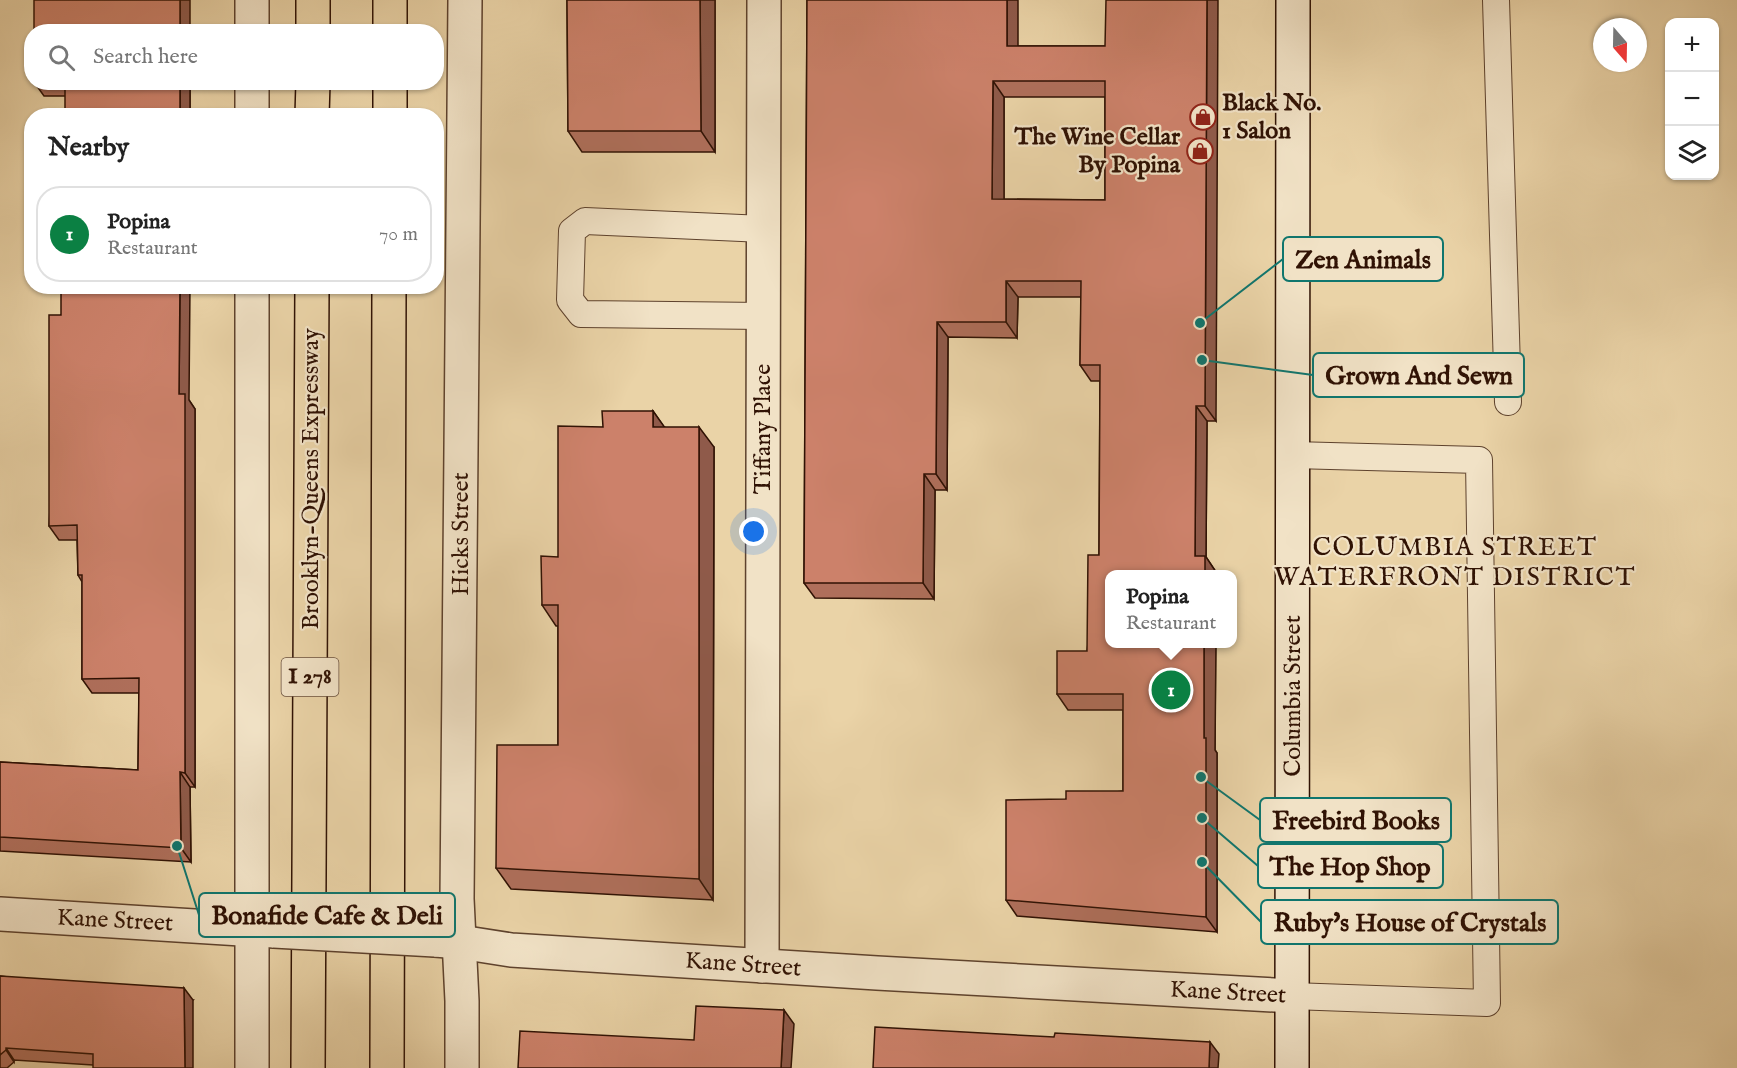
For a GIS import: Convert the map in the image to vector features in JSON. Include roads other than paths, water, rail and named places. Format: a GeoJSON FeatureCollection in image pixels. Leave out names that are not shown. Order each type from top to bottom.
{"type":"FeatureCollection","features":[{"type":"Feature","properties":{"kind":"highway"},"geometry":{"type":"LineString","coordinates":[[313,0],[313,24]]}},
{"type":"Feature","properties":{"kind":"highway"},"geometry":{"type":"LineString","coordinates":[[390,0],[390,24]]}},
{"type":"Feature","properties":{"kind":"highway"},"geometry":{"type":"LineString","coordinates":[[312,108],[313,90]]}},
{"type":"Feature","properties":{"kind":"highway"},"geometry":{"type":"LineString","coordinates":[[390,90],[390,108]]}},
{"type":"Feature","properties":{"kind":"highway","name":"Brooklyn-Queens Expressway"},"geometry":{"type":"LineString","coordinates":[[308,1068],[312,294]]}},
{"type":"Feature","properties":{"kind":"highway"},"geometry":{"type":"LineString","coordinates":[[387,1068],[389,294]]}},
{"type":"Feature","properties":{"kind":"street"},"geometry":{"type":"LineString","coordinates":[[252,0],[252,24]]}},
{"type":"Feature","properties":{"kind":"street","name":"Hicks Street"},"geometry":{"type":"LineString","coordinates":[[462,1068],[462,1001],[447,941],[458,887],[465,0]]}},
{"type":"Feature","properties":{"kind":"street","name":"Tiffany Place"},"geometry":{"type":"LineString","coordinates":[[762,966],[764,0]]}},
{"type":"Feature","properties":{"kind":"street","name":"Columbia Street"},"geometry":{"type":"LineString","coordinates":[[1292,1068],[1293,0]]}},
{"type":"Feature","properties":{"kind":"street"},"geometry":{"type":"LineString","coordinates":[[252,90],[252,108]]}},
{"type":"Feature","properties":{"kind":"street"},"geometry":{"type":"LineString","coordinates":[[252,294],[263,930],[252,1068]]}},
{"type":"Feature","properties":{"kind":"street","name":"Kane Street"},"geometry":{"type":"LineString","coordinates":[[0,914],[447,941],[511,950],[762,966],[1292,996]]}},
{"type":"Feature","properties":{"kind":"lane"},"geometry":{"type":"LineString","coordinates":[[1496,0],[1508,402]]}},
{"type":"Feature","properties":{"kind":"lane"},"geometry":{"type":"LineString","coordinates":[[764,229],[585,221],[572,231],[570,300],[581,314],[764,316]]}},
{"type":"Feature","properties":{"kind":"lane","name":"Kane Street"},"geometry":{"type":"LineString","coordinates":[[1292,996],[1487,1003],[1479,460],[1293,454]]}},
{"type":"Feature","properties":{"kind":"place","name":"Black No. 1 Salon"},"geometry":{"type":"Point","coordinates":[1203,117]}},
{"type":"Feature","properties":{"kind":"place","name":"The Wine Cellar By Popina"},"geometry":{"type":"Point","coordinates":[1200,151]}},
{"type":"Feature","properties":{"kind":"place","name":"Zen Animals"},"geometry":{"type":"Point","coordinates":[1200,323]}},
{"type":"Feature","properties":{"kind":"place","name":"Grown And Sewn"},"geometry":{"type":"Point","coordinates":[1202,360]}},
{"type":"Feature","properties":{"kind":"place","name":"Popina"},"geometry":{"type":"Point","coordinates":[1171,690]}},
{"type":"Feature","properties":{"kind":"place","name":"Freebird Books"},"geometry":{"type":"Point","coordinates":[1201,777]}},
{"type":"Feature","properties":{"kind":"place","name":"The Hop Shop"},"geometry":{"type":"Point","coordinates":[1202,818]}},
{"type":"Feature","properties":{"kind":"place","name":"Bonafide Cafe & Deli"},"geometry":{"type":"Point","coordinates":[177,846]}},
{"type":"Feature","properties":{"kind":"place","name":"Ruby's House of Crystals"},"geometry":{"type":"Point","coordinates":[1202,862]}},
{"type":"Feature","properties":{"kind":"district","name":"COLUMBIA STREET WATERFRONT DISTRICT"},"geometry":{"type":"Point","coordinates":[1455,562]}}]}
